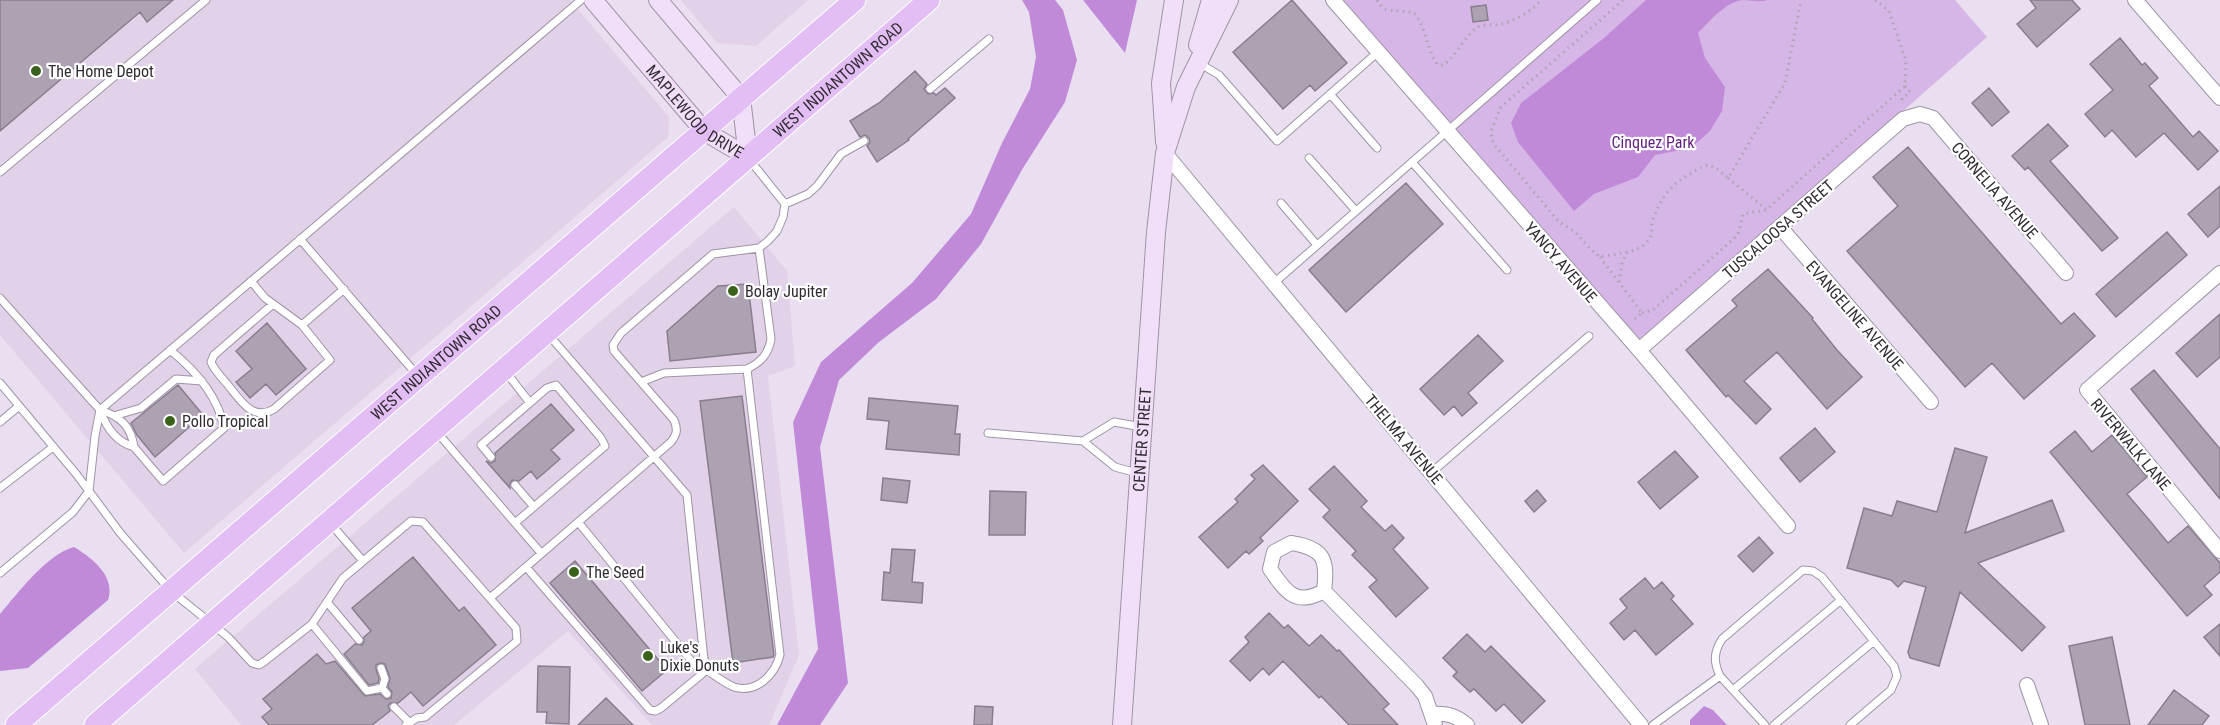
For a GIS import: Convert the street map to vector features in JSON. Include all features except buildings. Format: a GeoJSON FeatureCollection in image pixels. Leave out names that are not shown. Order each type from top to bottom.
{"type":"FeatureCollection","features":[{"type":"Feature","properties":{"kind":"main road","name":"WEST INDIANTOWN ROAD"},"geometry":{"type":"LineString","coordinates":[[16,725],[855,0]]}},
{"type":"Feature","properties":{"kind":"main road","name":"WEST INDIANTOWN ROAD"},"geometry":{"type":"LineString","coordinates":[[95,725],[929,0]]}},
{"type":"Feature","properties":{"kind":"street","name":"MAPLEWOOD DRIVE"},"geometry":{"type":"LineString","coordinates":[[593,0],[704,131],[748,157]]}},
{"type":"Feature","properties":{"kind":"street"},"geometry":{"type":"LineString","coordinates":[[658,0],[741,98]]}},
{"type":"Feature","properties":{"kind":"street","name":"CENTER STREET"},"geometry":{"type":"LineString","coordinates":[[1166,153],[1161,83],[1174,0]]}},
{"type":"Feature","properties":{"kind":"street"},"geometry":{"type":"LineString","coordinates":[[1186,87],[1211,0]]}},
{"type":"Feature","properties":{"kind":"street","name":"CENTER STREET"},"geometry":{"type":"LineString","coordinates":[[1122,725],[1156,232],[1166,153],[1186,87],[1229,0]]}},
{"type":"Feature","properties":{"kind":"street","name":"YANCY AVENUE"},"geometry":{"type":"LineString","coordinates":[[1333,0],[1639,350],[1788,526]]}},
{"type":"Feature","properties":{"kind":"street"},"geometry":{"type":"LineString","coordinates":[[2135,0],[2220,98]]}},
{"type":"Feature","properties":{"kind":"street","name":"MAPLEWOOD DRIVE"},"geometry":{"type":"LineString","coordinates":[[741,98],[748,157]]}},
{"type":"Feature","properties":{"kind":"street","name":"TUSCALOOSA STREET"},"geometry":{"type":"LineString","coordinates":[[1639,350],[1903,119],[1920,114]]}},
{"type":"Feature","properties":{"kind":"street","name":"CORNELIA AVENUE"},"geometry":{"type":"LineString","coordinates":[[1920,114],[1933,118],[2066,273]]}},
{"type":"Feature","properties":{"kind":"street","name":"THELMA AVENUE"},"geometry":{"type":"LineString","coordinates":[[1166,153],[1641,725]]}},
{"type":"Feature","properties":{"kind":"street","name":"EVANGELINE AVENUE"},"geometry":{"type":"LineString","coordinates":[[1780,227],[1931,402]]}},
{"type":"Feature","properties":{"kind":"street","name":"RIVERWALK LANE"},"geometry":{"type":"LineString","coordinates":[[2220,273],[2087,390],[2220,551]]}},
{"type":"Feature","properties":{"kind":"street"},"geometry":{"type":"LineString","coordinates":[[1291,543],[1307,546],[1317,551],[1323,558],[1326,573],[1324,591],[1312,598],[1298,598],[1284,589],[1270,569],[1274,552],[1291,543]]}},
{"type":"Feature","properties":{"kind":"street"},"geometry":{"type":"LineString","coordinates":[[1324,591],[1417,686],[1425,696],[1433,719],[1447,713],[1458,717],[1467,725]]}},
{"type":"Feature","properties":{"kind":"street"},"geometry":{"type":"LineString","coordinates":[[2027,685],[2041,725]]}},
{"type":"Feature","properties":{"kind":"lane"},"geometry":{"type":"LineString","coordinates":[[0,172],[206,0]]}},
{"type":"Feature","properties":{"kind":"lane"},"geometry":{"type":"LineString","coordinates":[[0,573],[73,512],[89,491],[100,410],[580,0]]}},
{"type":"Feature","properties":{"kind":"lane"},"geometry":{"type":"LineString","coordinates":[[1274,283],[1597,0]]}},
{"type":"Feature","properties":{"kind":"lane"},"geometry":{"type":"LineString","coordinates":[[930,89],[989,39]]}},
{"type":"Feature","properties":{"kind":"lane"},"geometry":{"type":"LineString","coordinates":[[1199,63],[1219,75],[1277,141],[1378,52]]}},
{"type":"Feature","properties":{"kind":"lane"},"geometry":{"type":"LineString","coordinates":[[1330,94],[1377,148]]}},
{"type":"Feature","properties":{"kind":"lane"},"geometry":{"type":"LineString","coordinates":[[785,204],[808,194],[817,186],[841,154],[864,141]]}},
{"type":"Feature","properties":{"kind":"lane"},"geometry":{"type":"LineString","coordinates":[[490,598],[579,523],[671,442],[676,435],[674,420],[614,351],[615,340],[713,254],[759,248],[777,231],[785,204],[748,157]]}},
{"type":"Feature","properties":{"kind":"lane"},"geometry":{"type":"LineString","coordinates":[[1309,158],[1356,211]]}},
{"type":"Feature","properties":{"kind":"lane"},"geometry":{"type":"LineString","coordinates":[[1412,162],[1506,270]]}},
{"type":"Feature","properties":{"kind":"lane"},"geometry":{"type":"LineString","coordinates":[[1281,203],[1317,245]]}},
{"type":"Feature","properties":{"kind":"lane"},"geometry":{"type":"LineString","coordinates":[[300,239],[419,376]]}},
{"type":"Feature","properties":{"kind":"lane"},"geometry":{"type":"LineString","coordinates":[[641,382],[664,373],[747,369],[762,360],[768,351],[771,339],[759,248]]}},
{"type":"Feature","properties":{"kind":"lane"},"geometry":{"type":"LineString","coordinates":[[251,281],[273,304],[302,325],[330,360],[271,411],[258,413],[244,406],[212,365],[212,360],[214,355],[273,304]]}},
{"type":"Feature","properties":{"kind":"lane"},"geometry":{"type":"LineString","coordinates":[[302,325],[344,290]]}},
{"type":"Feature","properties":{"kind":"lane"},"geometry":{"type":"LineString","coordinates":[[0,298],[100,410],[106,426],[124,444],[134,447]]}},
{"type":"Feature","properties":{"kind":"lane"},"geometry":{"type":"LineString","coordinates":[[546,332],[687,495],[703,672]]}},
{"type":"Feature","properties":{"kind":"lane"},"geometry":{"type":"LineString","coordinates":[[1432,472],[1589,336]]}},
{"type":"Feature","properties":{"kind":"lane"},"geometry":{"type":"LineString","coordinates":[[117,415],[133,437],[134,447],[160,480],[165,480],[224,428],[219,409],[202,381],[170,350]]}},
{"type":"Feature","properties":{"kind":"lane"},"geometry":{"type":"LineString","coordinates":[[504,369],[530,402]]}},
{"type":"Feature","properties":{"kind":"lane"},"geometry":{"type":"LineString","coordinates":[[579,523],[703,672],[734,687],[744,688],[767,679],[774,672],[780,655],[747,369]]}},
{"type":"Feature","properties":{"kind":"lane"},"geometry":{"type":"LineString","coordinates":[[100,410],[117,415],[141,408],[176,379],[202,381]]}},
{"type":"Feature","properties":{"kind":"lane"},"geometry":{"type":"LineString","coordinates":[[0,383],[89,491],[121,534],[171,591],[228,637],[252,663],[259,665],[266,662],[312,624],[343,578],[411,521],[423,522],[516,628],[517,641],[425,717],[417,718],[408,724],[394,707]]}},
{"type":"Feature","properties":{"kind":"lane"},"geometry":{"type":"LineString","coordinates":[[491,457],[480,445],[530,402],[548,388],[556,385],[601,438],[605,446],[515,523]]}},
{"type":"Feature","properties":{"kind":"lane"},"geometry":{"type":"LineString","coordinates":[[0,422],[19,406]]}},
{"type":"Feature","properties":{"kind":"lane"},"geometry":{"type":"LineString","coordinates":[[1083,441],[1114,422],[1142,427]]}},
{"type":"Feature","properties":{"kind":"lane"},"geometry":{"type":"LineString","coordinates":[[435,429],[542,553]]}},
{"type":"Feature","properties":{"kind":"lane"},"geometry":{"type":"LineString","coordinates":[[988,433],[1083,441],[1115,467],[1139,474]]}},
{"type":"Feature","properties":{"kind":"lane"},"geometry":{"type":"LineString","coordinates":[[0,488],[53,447]]}},
{"type":"Feature","properties":{"kind":"lane"},"geometry":{"type":"LineString","coordinates":[[515,485],[534,507]]}},
{"type":"Feature","properties":{"kind":"lane"},"geometry":{"type":"LineString","coordinates":[[329,521],[363,561]]}},
{"type":"Feature","properties":{"kind":"lane"},"geometry":{"type":"LineString","coordinates":[[526,567],[650,710],[655,711],[661,708],[703,672]]}},
{"type":"Feature","properties":{"kind":"lane"},"geometry":{"type":"LineString","coordinates":[[1765,725],[1720,676],[1714,651],[1722,639],[1803,570],[1813,571],[1822,577],[1894,666],[1897,676],[1891,690],[1850,725]]}},
{"type":"Feature","properties":{"kind":"lane"},"geometry":{"type":"LineString","coordinates":[[1733,690],[1841,600]]}},
{"type":"Feature","properties":{"kind":"lane"},"geometry":{"type":"LineString","coordinates":[[327,602],[359,640]]}},
{"type":"Feature","properties":{"kind":"lane"},"geometry":{"type":"LineString","coordinates":[[312,624],[368,691],[384,691],[385,679],[381,668]]}},
{"type":"Feature","properties":{"kind":"lane"},"geometry":{"type":"LineString","coordinates":[[1774,725],[1874,641]]}},
{"type":"Feature","properties":{"kind":"lane"},"geometry":{"type":"LineString","coordinates":[[1653,725],[1720,676]]}},
{"type":"Feature","properties":{"kind":"path"},"geometry":{"type":"LineString","coordinates":[[1377,0],[1382,8],[1388,11],[1414,13],[1423,26],[1432,58],[1443,66],[1455,50],[1483,23],[1500,24],[1516,19],[1541,0]]}},
{"type":"Feature","properties":{"kind":"path"},"geometry":{"type":"LineString","coordinates":[[1623,0],[1500,108],[1491,132],[1494,143],[1559,222],[1575,232],[1600,257],[1642,313]]}},
{"type":"Feature","properties":{"kind":"path"},"geometry":{"type":"LineString","coordinates":[[1728,178],[1785,83],[1801,0]]}},
{"type":"Feature","properties":{"kind":"path"},"geometry":{"type":"LineString","coordinates":[[1622,331],[1642,313],[1653,310],[1738,235],[1743,214],[1766,210],[1905,86],[1906,61],[1892,21],[1888,11],[1874,0]]}},
{"type":"Feature","properties":{"kind":"path"},"geometry":{"type":"LineString","coordinates":[[1600,257],[1627,252],[1647,243],[1652,234],[1652,221],[1669,188],[1690,173],[1707,165],[1716,168],[1766,210]]}},
{"type":"Feature","properties":{"kind":"path"},"geometry":{"type":"LineString","coordinates":[[1619,282],[1627,252]]}},
{"type":"Feature","properties":{"kind":"shaded area"},"geometry":{"type":"Polygon","coordinates":[[[0,0],[570,0],[669,117],[668,137],[184,553],[0,335],[0,0]]]}},
{"type":"Feature","properties":{"kind":"shaded area"},"geometry":{"type":"Polygon","coordinates":[[[681,0],[808,0],[756,46],[717,43],[681,0]]]}},
{"type":"Feature","properties":{"kind":"shaded area"},"geometry":{"type":"Polygon","coordinates":[[[1022,0],[1055,0],[1063,10],[1077,60],[1065,102],[1023,168],[981,244],[936,299],[879,342],[839,380],[820,447],[848,683],[820,725],[777,725],[818,649],[793,422],[821,362],[912,283],[971,214],[1002,143],[1030,89],[1036,57],[1029,12],[1022,0]]]}},
{"type":"Feature","properties":{"kind":"shaded area"},"geometry":{"type":"Polygon","coordinates":[[[1083,0],[1137,0],[1125,53],[1083,0]]]}},
{"type":"Feature","properties":{"kind":"shaded area"},"geometry":{"type":"Polygon","coordinates":[[[1646,0],[1743,0],[1724,8],[1698,33],[1705,58],[1725,87],[1722,111],[1710,131],[1691,148],[1655,155],[1638,177],[1594,194],[1574,211],[1518,142],[1511,123],[1521,103],[1604,38],[1646,0]]]}},
{"type":"Feature","properties":{"kind":"shaded area"},"geometry":{"type":"Polygon","coordinates":[[[734,207],[787,271],[795,366],[768,376],[799,655],[769,725],[652,725],[568,631],[454,725],[241,725],[195,669],[734,207]]]}},
{"type":"Feature","properties":{"kind":"shaded area"},"geometry":{"type":"Polygon","coordinates":[[[74,547],[95,562],[106,576],[110,591],[108,600],[28,668],[0,671],[0,614],[43,566],[54,557],[74,547]]]}},
{"type":"Feature","properties":{"kind":"shaded area"},"geometry":{"type":"Polygon","coordinates":[[[1704,706],[1713,710],[1727,725],[1690,725],[1690,720],[1704,706]]]}},
{"type":"Feature","properties":{"kind":"green space","name":"Cinquez Park"},"geometry":{"type":"Polygon","coordinates":[[[1343,0],[1955,0],[1987,37],[1640,343],[1343,0]]]}},
{"type":"Feature","properties":{"kind":"place","name":"The Home Depot"},"geometry":{"type":"Point","coordinates":[36,71]}},
{"type":"Feature","properties":{"kind":"place","name":"Bolay Jupiter"},"geometry":{"type":"Point","coordinates":[733,291]}},
{"type":"Feature","properties":{"kind":"place","name":"Pollo Tropical"},"geometry":{"type":"Point","coordinates":[170,421]}},
{"type":"Feature","properties":{"kind":"place","name":"The Seed"},"geometry":{"type":"Point","coordinates":[574,572]}},
{"type":"Feature","properties":{"kind":"place","name":"Luke's Dixie Donuts"},"geometry":{"type":"Point","coordinates":[648,656]}}]}
